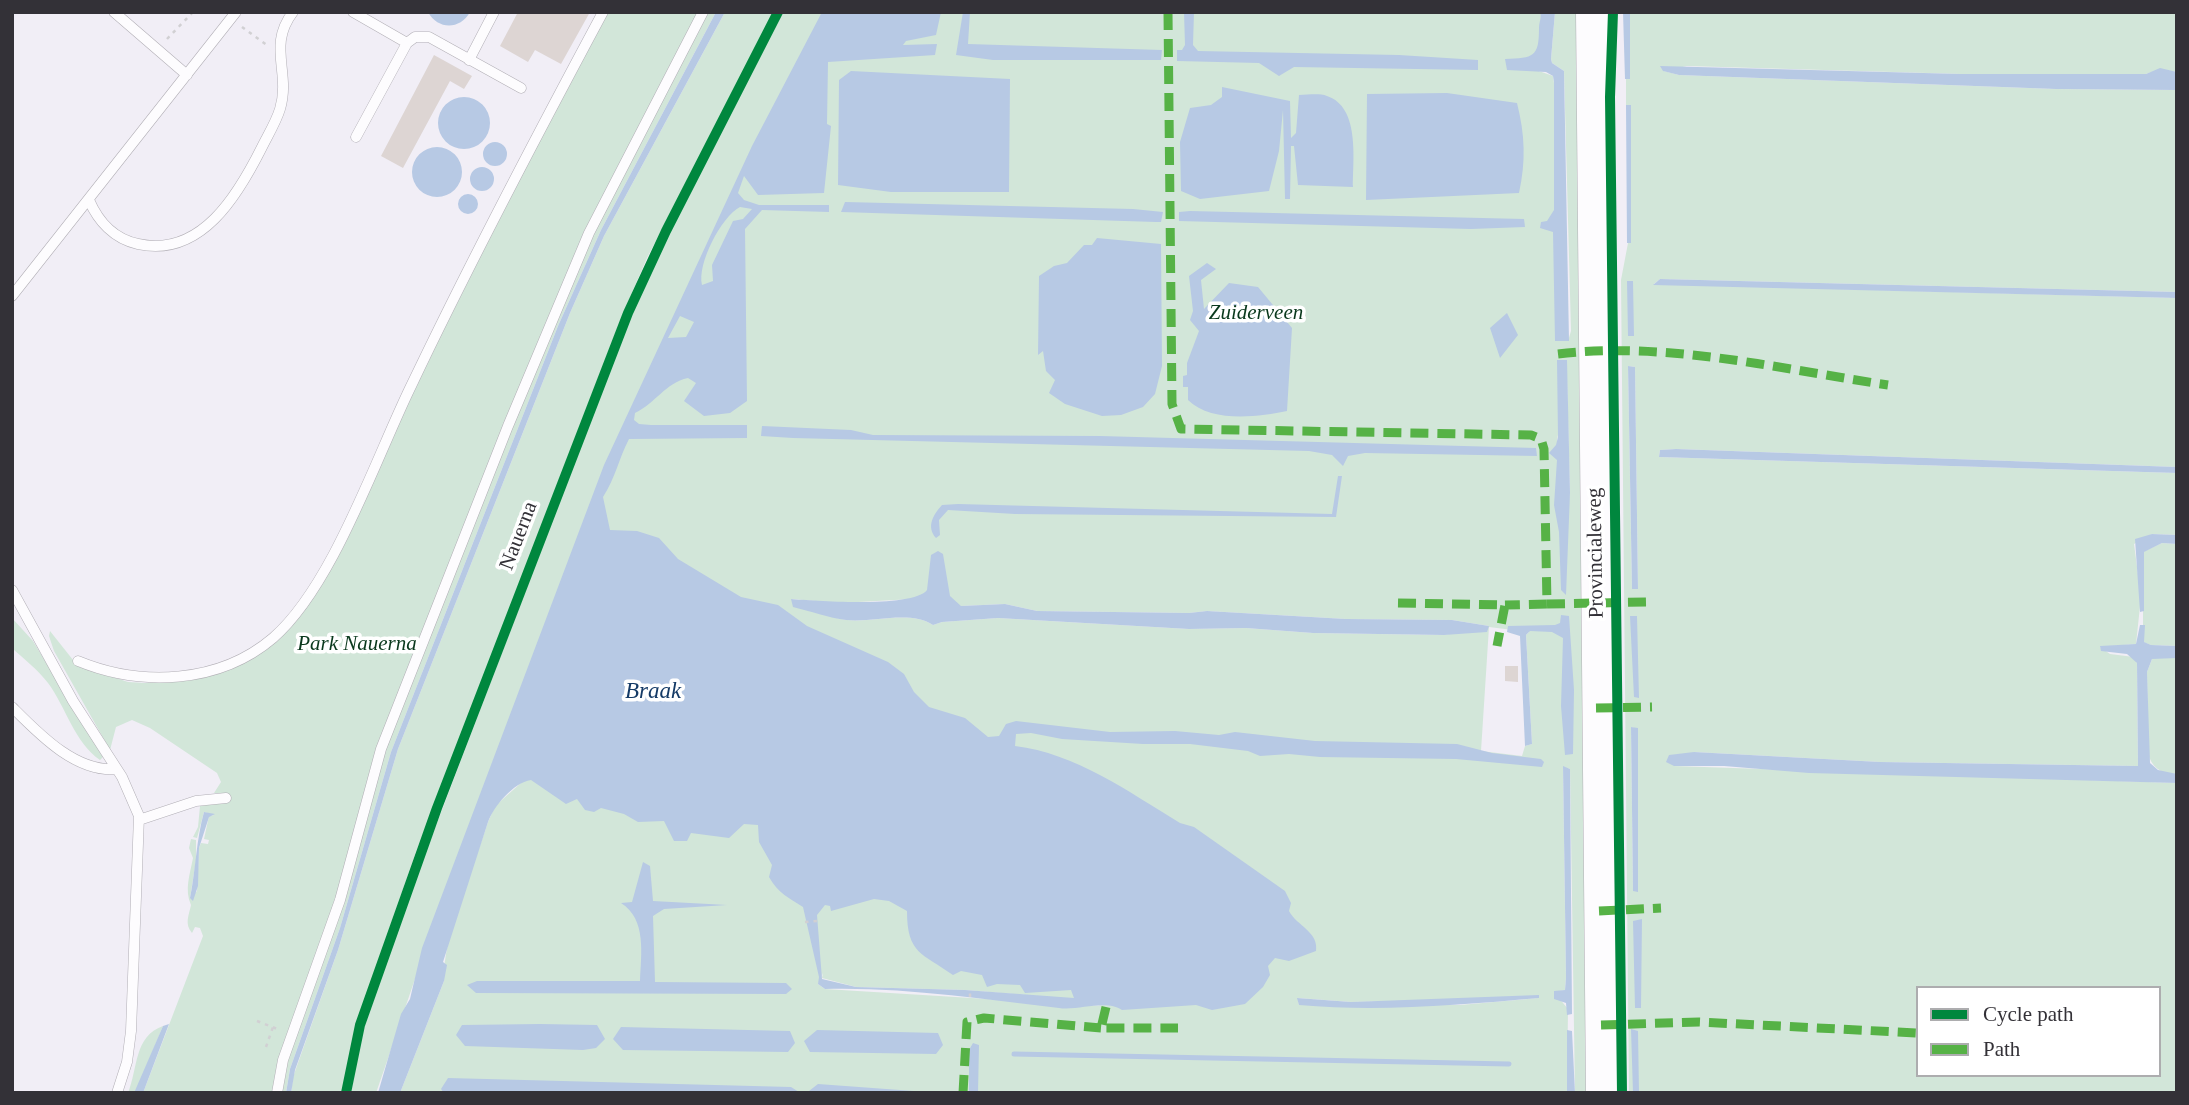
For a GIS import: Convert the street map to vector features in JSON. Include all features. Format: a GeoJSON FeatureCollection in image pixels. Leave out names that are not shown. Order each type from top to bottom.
{"type":"FeatureCollection","features":[{"type":"Feature","properties":{"kind":"main road"},"geometry":{"type":"LineString","coordinates":[[1592,12],[1602,1093]]}},
{"type":"Feature","properties":{"kind":"lane"},"geometry":{"type":"LineString","coordinates":[[114,12],[187,75]]}},
{"type":"Feature","properties":{"kind":"lane"},"geometry":{"type":"LineString","coordinates":[[89,200],[105,226],[122,239],[143,245],[181,243],[220,217],[247,177],[280,110],[285,82],[278,53],[282,26],[293,12]]}},
{"type":"Feature","properties":{"kind":"lane"},"geometry":{"type":"LineString","coordinates":[[354,12],[407,43]]}},
{"type":"Feature","properties":{"kind":"lane"},"geometry":{"type":"LineString","coordinates":[[469,60],[494,12]]}},
{"type":"Feature","properties":{"kind":"lane"},"geometry":{"type":"LineString","coordinates":[[78,661],[130,677],[172,678],[239,659],[264,645],[282,629],[333,556],[467,270],[603,12]]}},
{"type":"Feature","properties":{"kind":"lane"},"geometry":{"type":"LineString","coordinates":[[277,1093],[283,1060],[340,900],[381,749],[508,426],[589,233],[704,12]]}},
{"type":"Feature","properties":{"kind":"lane"},"geometry":{"type":"LineString","coordinates":[[12,296],[234,15]]}},
{"type":"Feature","properties":{"kind":"lane"},"geometry":{"type":"LineString","coordinates":[[356,137],[407,43],[415,37],[429,37],[521,88]]}},
{"type":"Feature","properties":{"kind":"lane"},"geometry":{"type":"LineString","coordinates":[[12,590],[73,701],[117,769],[139,820],[131,1031],[127,1062],[117,1093]]}},
{"type":"Feature","properties":{"kind":"lane"},"geometry":{"type":"LineString","coordinates":[[12,707],[62,751],[103,770],[117,769]]}},
{"type":"Feature","properties":{"kind":"lane"},"geometry":{"type":"LineString","coordinates":[[139,820],[196,801],[226,798]]}},
{"type":"Feature","properties":{"kind":"path"},"geometry":{"type":"LineString","coordinates":[[157,49],[193,12]]}},
{"type":"Feature","properties":{"kind":"path"},"geometry":{"type":"LineString","coordinates":[[234,15],[278,53]]}},
{"type":"Feature","properties":{"kind":"path"},"geometry":{"type":"LineString","coordinates":[[805,922],[818,921]]}},
{"type":"Feature","properties":{"kind":"path"},"geometry":{"type":"LineString","coordinates":[[970,989],[970,997]]}},
{"type":"Feature","properties":{"kind":"path"},"geometry":{"type":"LineString","coordinates":[[257,1021],[277,1029]]}},
{"type":"Feature","properties":{"kind":"path"},"geometry":{"type":"LineString","coordinates":[[266,1047],[273,1027]]}},
{"type":"Feature","properties":{"kind":"green space","name":"Park Nauerna"},"geometry":{"type":"Polygon","coordinates":[[[606,12],[716,12],[601,230],[558,326],[391,752],[340,928],[290,1069],[286,1093],[143,1093],[203,936],[200,928],[195,927],[192,933],[188,923],[191,905],[188,894],[188,882],[193,858],[189,848],[191,839],[196,840],[196,861],[190,898],[197,891],[199,848],[201,843],[208,844],[209,840],[204,839],[209,816],[214,815],[204,812],[197,838],[193,837],[198,827],[200,806],[215,803],[228,794],[214,793],[221,782],[217,773],[150,728],[132,720],[116,727],[110,750],[54,651],[50,631],[77,665],[128,682],[145,683],[190,679],[246,661],[280,639],[314,596],[455,304],[606,12]]]}},
{"type":"Feature","properties":{"kind":"green space"},"geometry":{"type":"Polygon","coordinates":[[[725,12],[773,12],[647,258],[621,318],[417,849],[356,1024],[342,1093],[291,1093],[293,1077],[338,950],[398,749],[570,313],[604,236],[725,12]]]}},
{"type":"Feature","properties":{"kind":"green space","name":"Zuiderveen"},"geometry":{"type":"Polygon","coordinates":[[[783,12],[1543,12],[1536,70],[1553,76],[1554,83],[1554,210],[1568,341],[1571,331],[1564,71],[1552,63],[1551,59],[1555,12],[1581,12],[1590,1093],[1575,1093],[1570,769],[1563,767],[1566,978],[1565,990],[1554,992],[1568,1009],[1567,1093],[400,1093],[444,981],[453,923],[488,822],[495,806],[522,782],[494,761],[484,796],[447,889],[376,1093],[351,1093],[361,1037],[416,878],[626,328],[664,244],[783,12]],[[1567,380],[1557,441],[1561,557],[1570,493],[1567,380]],[[791,599],[826,615],[857,620],[914,618],[933,625],[998,618],[1313,633],[1444,635],[1489,626],[1452,620],[1346,619],[1207,611],[1037,611],[1005,604],[961,606],[913,599],[840,603],[791,599]],[[1489,627],[1481,751],[1522,756],[1525,746],[1532,744],[1526,635],[1529,632],[1489,627]],[[823,973],[818,984],[825,989],[1102,1006],[1074,999],[965,990],[856,987],[822,978],[823,973]],[[1298,998],[1299,1005],[1460,1005],[1539,998],[1351,1002],[1298,998]]]}},
{"type":"Feature","properties":{"kind":"green space"},"geometry":{"type":"Polygon","coordinates":[[[1630,12],[2177,12],[2177,72],[2160,69],[2146,74],[1961,74],[1687,66],[1664,71],[1679,75],[2056,89],[2177,90],[2177,292],[1660,279],[1654,284],[2177,298],[2177,467],[1676,449],[1660,450],[1659,457],[2177,473],[2177,535],[2152,534],[2134,544],[2141,597],[2136,644],[2100,647],[2110,654],[2134,657],[2137,663],[2138,766],[1880,762],[1694,752],[1674,766],[2177,783],[2177,1093],[1629,1093],[1621,280],[1628,243],[1631,242],[1631,106],[1626,105],[1626,79],[1630,79],[1630,12]],[[1628,366],[1632,589],[1638,588],[1635,367],[1628,366]],[[1631,727],[1633,890],[1638,891],[1638,729],[1631,727]]]}},
{"type":"Feature","properties":{"kind":"green space"},"geometry":{"type":"Polygon","coordinates":[[[2162,543],[2177,544],[2177,646],[2143,642],[2143,552],[2162,543]]]}},
{"type":"Feature","properties":{"kind":"green space"},"geometry":{"type":"Polygon","coordinates":[[[12,618],[33,641],[103,757],[100,760],[83,744],[48,683],[12,648],[12,618]]]}},
{"type":"Feature","properties":{"kind":"green space"},"geometry":{"type":"Polygon","coordinates":[[[2161,656],[2177,658],[2177,774],[2158,769],[2148,753],[2147,672],[2152,659],[2161,656]]]}},
{"type":"Feature","properties":{"kind":"green space"},"geometry":{"type":"Polygon","coordinates":[[[163,1026],[139,1085],[134,1093],[128,1093],[142,1045],[147,1037],[163,1026]]]}},
{"type":"Feature","properties":{"kind":"water"},"geometry":{"type":"Polygon","coordinates":[[[428,12],[470,12],[461,22],[449,26],[437,22],[428,12]]]}},
{"type":"Feature","properties":{"kind":"water"},"geometry":{"type":"Polygon","coordinates":[[[716,12],[725,12],[604,236],[570,313],[398,749],[338,950],[295,1070],[291,1093],[286,1093],[290,1069],[340,928],[391,752],[558,326],[601,230],[716,12]]]}},
{"type":"Feature","properties":{"kind":"water","name":"Braak"},"geometry":{"type":"Polygon","coordinates":[[[822,12],[941,12],[936,35],[906,41],[903,45],[937,44],[935,55],[828,62],[827,124],[831,126],[824,193],[758,195],[744,176],[738,193],[744,200],[759,205],[829,205],[829,212],[762,210],[745,229],[747,401],[730,413],[704,416],[684,401],[696,383],[688,378],[673,384],[635,413],[634,420],[639,424],[651,425],[747,425],[747,438],[629,439],[603,497],[610,530],[637,531],[659,538],[678,559],[741,597],[778,605],[807,626],[888,662],[904,674],[914,692],[929,707],[965,718],[988,737],[999,736],[1006,724],[1016,721],[1110,732],[1175,731],[1219,735],[1235,732],[1315,741],[1457,744],[1492,753],[1541,759],[1544,762],[1542,767],[1456,759],[1289,754],[1260,756],[1248,751],[1190,744],[1143,744],[1062,739],[1031,733],[1016,734],[1015,746],[1059,757],[1101,776],[1180,823],[1194,827],[1285,891],[1291,903],[1289,911],[1311,934],[1316,951],[1289,961],[1275,958],[1268,966],[1270,975],[1263,987],[1245,1004],[1212,1010],[1196,1005],[1122,1010],[1108,1005],[1067,1008],[913,992],[825,989],[818,984],[819,977],[803,907],[772,883],[769,877],[772,865],[759,842],[758,825],[744,824],[729,838],[691,833],[687,841],[674,841],[664,821],[638,822],[624,814],[601,808],[594,812],[585,810],[577,799],[566,804],[531,780],[511,790],[499,802],[488,822],[443,962],[447,965],[444,981],[400,1093],[378,1093],[401,1014],[410,999],[422,948],[604,465],[752,146],[822,12]],[[740,207],[725,220],[712,242],[703,265],[702,285],[713,281],[712,265],[733,221],[743,219],[752,209],[740,207]],[[680,316],[668,338],[686,337],[694,322],[680,316]],[[874,899],[831,911],[830,906],[825,905],[817,915],[822,979],[856,987],[965,990],[1074,998],[1071,990],[1025,993],[1020,985],[997,984],[987,987],[982,975],[961,971],[953,975],[918,951],[910,936],[907,911],[889,901],[874,899]]]}},
{"type":"Feature","properties":{"kind":"water"},"geometry":{"type":"Polygon","coordinates":[[[963,12],[970,12],[968,44],[1162,50],[1161,60],[993,60],[956,55],[963,12]]]}},
{"type":"Feature","properties":{"kind":"water"},"geometry":{"type":"Polygon","coordinates":[[[1184,12],[1194,12],[1193,45],[1198,51],[1399,55],[1478,60],[1478,70],[1294,67],[1279,76],[1259,63],[1177,61],[1177,50],[1182,50],[1185,45],[1184,12]]]}},
{"type":"Feature","properties":{"kind":"water"},"geometry":{"type":"Polygon","coordinates":[[[1540,12],[1555,12],[1551,59],[1552,63],[1564,71],[1569,341],[1555,341],[1553,232],[1540,228],[1541,222],[1547,221],[1554,210],[1553,76],[1546,72],[1507,70],[1505,59],[1523,58],[1536,50],[1540,12]]]}},
{"type":"Feature","properties":{"kind":"water"},"geometry":{"type":"Polygon","coordinates":[[[1623,12],[1630,12],[1630,79],[1625,79],[1623,12]]]}},
{"type":"Feature","properties":{"kind":"water"},"geometry":{"type":"Polygon","coordinates":[[[1660,66],[1961,74],[2146,74],[2160,68],[2177,72],[2177,90],[2056,89],[1679,75],[1663,71],[1660,66]]]}},
{"type":"Feature","properties":{"kind":"water"},"geometry":{"type":"Polygon","coordinates":[[[851,71],[1010,79],[1009,192],[891,192],[838,185],[839,80],[851,71]]]}},
{"type":"Feature","properties":{"kind":"water"},"geometry":{"type":"Polygon","coordinates":[[[1222,87],[1290,101],[1291,138],[1296,133],[1299,95],[1324,95],[1338,102],[1350,122],[1353,187],[1298,185],[1294,146],[1291,146],[1290,199],[1285,199],[1283,110],[1279,151],[1269,191],[1200,199],[1181,191],[1180,142],[1190,108],[1211,105],[1222,97],[1222,87]]]}},
{"type":"Feature","properties":{"kind":"water"},"geometry":{"type":"Polygon","coordinates":[[[1447,93],[1517,103],[1524,148],[1519,193],[1366,200],[1367,94],[1447,93]]]}},
{"type":"Feature","properties":{"kind":"water"},"geometry":{"type":"Polygon","coordinates":[[[464,97],[474,99],[482,105],[488,113],[488,133],[482,141],[474,147],[464,149],[454,147],[446,141],[440,133],[438,123],[440,113],[446,105],[454,99],[464,97]]]}},
{"type":"Feature","properties":{"kind":"water"},"geometry":{"type":"Polygon","coordinates":[[[1626,105],[1631,105],[1631,243],[1627,243],[1626,105]]]}},
{"type":"Feature","properties":{"kind":"water"},"geometry":{"type":"Polygon","coordinates":[[[495,142],[506,149],[507,154],[500,165],[495,166],[484,159],[483,154],[490,143],[495,142]]]}},
{"type":"Feature","properties":{"kind":"water"},"geometry":{"type":"Polygon","coordinates":[[[437,147],[455,154],[462,172],[455,190],[437,197],[419,190],[412,172],[419,154],[437,147]]]}},
{"type":"Feature","properties":{"kind":"water"},"geometry":{"type":"Polygon","coordinates":[[[482,167],[491,170],[494,179],[491,188],[482,191],[473,188],[470,179],[473,170],[482,167]]]}},
{"type":"Feature","properties":{"kind":"water"},"geometry":{"type":"Polygon","coordinates":[[[468,194],[475,197],[478,204],[475,211],[468,214],[461,211],[458,204],[461,197],[468,194]]]}},
{"type":"Feature","properties":{"kind":"water"},"geometry":{"type":"Polygon","coordinates":[[[845,202],[1163,212],[1161,222],[1156,222],[841,212],[845,202]]]}},
{"type":"Feature","properties":{"kind":"water"},"geometry":{"type":"Polygon","coordinates":[[[1179,212],[1524,219],[1525,227],[1471,229],[1179,221],[1179,212]]]}},
{"type":"Feature","properties":{"kind":"water"},"geometry":{"type":"Polygon","coordinates":[[[1097,238],[1161,244],[1162,366],[1155,394],[1143,407],[1121,415],[1102,416],[1065,404],[1049,393],[1055,380],[1046,371],[1043,351],[1038,355],[1039,276],[1054,266],[1067,263],[1084,245],[1092,245],[1097,238]]]}},
{"type":"Feature","properties":{"kind":"water"},"geometry":{"type":"Polygon","coordinates":[[[1207,263],[1216,269],[1201,280],[1204,309],[1229,283],[1258,287],[1292,328],[1287,411],[1249,416],[1222,415],[1209,412],[1188,400],[1188,387],[1183,387],[1183,376],[1187,375],[1187,363],[1199,331],[1190,320],[1193,311],[1189,276],[1207,263]]]}},
{"type":"Feature","properties":{"kind":"water"},"geometry":{"type":"Polygon","coordinates":[[[1660,279],[2177,292],[2177,298],[1653,285],[1660,279]]]}},
{"type":"Feature","properties":{"kind":"water"},"geometry":{"type":"Polygon","coordinates":[[[1627,281],[1633,281],[1634,336],[1628,336],[1627,281]]]}},
{"type":"Feature","properties":{"kind":"water"},"geometry":{"type":"Polygon","coordinates":[[[1507,313],[1518,335],[1500,358],[1490,328],[1507,313]]]}},
{"type":"Feature","properties":{"kind":"water"},"geometry":{"type":"Polygon","coordinates":[[[1557,360],[1567,360],[1570,493],[1566,595],[1561,590],[1559,532],[1554,505],[1557,460],[1549,453],[1556,445],[1558,437],[1557,360]]]}},
{"type":"Feature","properties":{"kind":"water"},"geometry":{"type":"Polygon","coordinates":[[[1628,366],[1635,367],[1638,589],[1632,589],[1628,366]]]}},
{"type":"Feature","properties":{"kind":"water"},"geometry":{"type":"Polygon","coordinates":[[[762,426],[851,430],[873,435],[1100,436],[1536,448],[1537,456],[1365,453],[1348,456],[1343,466],[1332,455],[1309,451],[793,438],[761,436],[762,426]]]}},
{"type":"Feature","properties":{"kind":"water"},"geometry":{"type":"Polygon","coordinates":[[[1660,450],[2177,467],[2177,473],[1659,457],[1660,450]]]}},
{"type":"Feature","properties":{"kind":"water"},"geometry":{"type":"Polygon","coordinates":[[[1338,476],[1342,476],[1336,517],[1015,514],[948,510],[939,520],[940,535],[936,538],[931,530],[934,517],[942,505],[958,504],[1332,514],[1338,476]]]}},
{"type":"Feature","properties":{"kind":"water"},"geometry":{"type":"Polygon","coordinates":[[[2152,534],[2177,535],[2177,544],[2162,543],[2144,552],[2144,611],[2140,612],[2135,539],[2152,534]]]}},
{"type":"Feature","properties":{"kind":"water"},"geometry":{"type":"Polygon","coordinates":[[[938,551],[943,554],[950,596],[961,606],[1005,604],[1037,611],[1207,611],[1346,619],[1452,620],[1489,626],[1487,632],[1444,635],[1313,633],[1246,628],[1189,629],[998,618],[933,625],[914,618],[846,620],[793,607],[791,599],[863,602],[918,596],[927,590],[931,555],[938,551]]]}},
{"type":"Feature","properties":{"kind":"water"},"geometry":{"type":"Polygon","coordinates":[[[1561,615],[1569,616],[1574,690],[1573,754],[1565,755],[1561,706],[1563,638],[1552,632],[1530,631],[1526,635],[1532,744],[1525,746],[1520,636],[1507,632],[1508,626],[1555,625],[1560,623],[1561,615]]]}},
{"type":"Feature","properties":{"kind":"water"},"geometry":{"type":"Polygon","coordinates":[[[1630,616],[1637,616],[1639,698],[1634,697],[1630,616]]]}},
{"type":"Feature","properties":{"kind":"water"},"geometry":{"type":"Polygon","coordinates":[[[2140,625],[2145,625],[2144,642],[2151,645],[2177,646],[2177,658],[2152,659],[2147,672],[2150,763],[2158,770],[2177,774],[2177,783],[1809,773],[1724,766],[1674,766],[1666,762],[1669,755],[1694,752],[1880,762],[2138,766],[2137,663],[2127,654],[2101,651],[2100,646],[2136,644],[2140,625]]]}},
{"type":"Feature","properties":{"kind":"water"},"geometry":{"type":"Polygon","coordinates":[[[1631,727],[1638,728],[1638,892],[1633,891],[1631,727]]]}},
{"type":"Feature","properties":{"kind":"water"},"geometry":{"type":"Polygon","coordinates":[[[1563,766],[1570,769],[1572,1014],[1567,1015],[1566,1003],[1554,999],[1554,991],[1565,990],[1566,978],[1563,766]]]}},
{"type":"Feature","properties":{"kind":"water"},"geometry":{"type":"Polygon","coordinates":[[[204,812],[215,814],[209,817],[199,848],[198,886],[193,901],[190,898],[204,812]]]}},
{"type":"Feature","properties":{"kind":"water"},"geometry":{"type":"Polygon","coordinates":[[[643,862],[650,866],[653,901],[727,905],[664,909],[653,916],[655,982],[786,983],[792,989],[786,994],[476,993],[467,985],[477,981],[640,981],[639,928],[635,918],[621,903],[632,902],[643,862]]]}},
{"type":"Feature","properties":{"kind":"water"},"geometry":{"type":"Polygon","coordinates":[[[1642,919],[1641,1008],[1635,1008],[1633,921],[1642,919]]]}},
{"type":"Feature","properties":{"kind":"water"},"geometry":{"type":"Polygon","coordinates":[[[1539,995],[1539,998],[1509,1001],[1389,1008],[1299,1005],[1297,998],[1351,1002],[1539,995]]]}},
{"type":"Feature","properties":{"kind":"water"},"geometry":{"type":"Polygon","coordinates":[[[169,1024],[143,1093],[134,1093],[163,1026],[169,1024]]]}},
{"type":"Feature","properties":{"kind":"water"},"geometry":{"type":"Polygon","coordinates":[[[462,1025],[597,1025],[605,1039],[596,1048],[583,1050],[465,1046],[456,1035],[462,1025]]]}},
{"type":"Feature","properties":{"kind":"water"},"geometry":{"type":"Polygon","coordinates":[[[621,1027],[790,1031],[795,1043],[788,1052],[623,1050],[613,1039],[621,1027]]]}},
{"type":"Feature","properties":{"kind":"water"},"geometry":{"type":"Polygon","coordinates":[[[1631,1029],[1638,1031],[1639,1093],[1633,1093],[1631,1029]]]}},
{"type":"Feature","properties":{"kind":"water"},"geometry":{"type":"Polygon","coordinates":[[[817,1030],[938,1033],[943,1045],[936,1054],[810,1052],[804,1041],[817,1030]]]}},
{"type":"Feature","properties":{"kind":"water"},"geometry":{"type":"Polygon","coordinates":[[[1567,1030],[1572,1031],[1575,1093],[1567,1093],[1567,1030]]]}},
{"type":"Feature","properties":{"kind":"water"},"geometry":{"type":"Polygon","coordinates":[[[973,1043],[979,1045],[978,1093],[969,1093],[969,1050],[973,1043]]]}},
{"type":"Feature","properties":{"kind":"water"},"geometry":{"type":"Polygon","coordinates":[[[448,1078],[791,1087],[799,1092],[809,1091],[818,1084],[941,1093],[444,1093],[441,1089],[448,1078]]]}},
{"type":"Feature","properties":{"kind":"building"},"geometry":{"type":"Polygon","coordinates":[[[518,12],[590,12],[561,64],[535,50],[528,62],[500,46],[518,12]]]}},
{"type":"Feature","properties":{"kind":"building"},"geometry":{"type":"Polygon","coordinates":[[[434,55],[472,76],[464,89],[450,81],[403,168],[381,156],[434,55]]]}},
{"type":"Feature","properties":{"kind":"building"},"geometry":{"type":"Polygon","coordinates":[[[1505,666],[1518,666],[1518,682],[1505,681],[1505,666]]]}},
{"type":"Feature","properties":{"kind":"waterway"},"geometry":{"type":"LineString","coordinates":[[1014,1054],[1509,1064]]}},
{"type":"Feature","properties":{"kind":"marked path"},"geometry":{"type":"LineString","coordinates":[[1168,12],[1172,404],[1181,429],[1531,435],[1541,439],[1544,449],[1547,604],[1505,605]]}},
{"type":"Feature","properties":{"kind":"marked path"},"geometry":{"type":"LineString","coordinates":[[1558,354],[1599,351],[1682,354],[1888,385]]}},
{"type":"Feature","properties":{"kind":"marked path"},"geometry":{"type":"LineString","coordinates":[[1547,604],[1646,602]]}},
{"type":"Feature","properties":{"kind":"marked path"},"geometry":{"type":"LineString","coordinates":[[1398,603],[1505,605],[1497,646]]}},
{"type":"Feature","properties":{"kind":"marked path"},"geometry":{"type":"LineString","coordinates":[[1596,708],[1652,707]]}},
{"type":"Feature","properties":{"kind":"marked path"},"geometry":{"type":"LineString","coordinates":[[1599,911],[1661,908]]}},
{"type":"Feature","properties":{"kind":"marked path"},"geometry":{"type":"LineString","coordinates":[[1106,1007],[1101,1028],[1178,1028]]}},
{"type":"Feature","properties":{"kind":"marked path"},"geometry":{"type":"LineString","coordinates":[[963,1093],[967,1022],[984,1018],[1101,1028]]}},
{"type":"Feature","properties":{"kind":"marked path"},"geometry":{"type":"LineString","coordinates":[[1601,1025],[1699,1022],[1916,1033]]}},
{"type":"Feature","properties":{"kind":"cycle path","name":"Nauerna"},"geometry":{"type":"LineString","coordinates":[[346,1093],[360,1025],[437,808],[628,313],[666,231],[778,12]]}},
{"type":"Feature","properties":{"kind":"cycle path","name":"Provincialeweg"},"geometry":{"type":"LineString","coordinates":[[1613,12],[1610,97],[1622,1093]]}}]}
